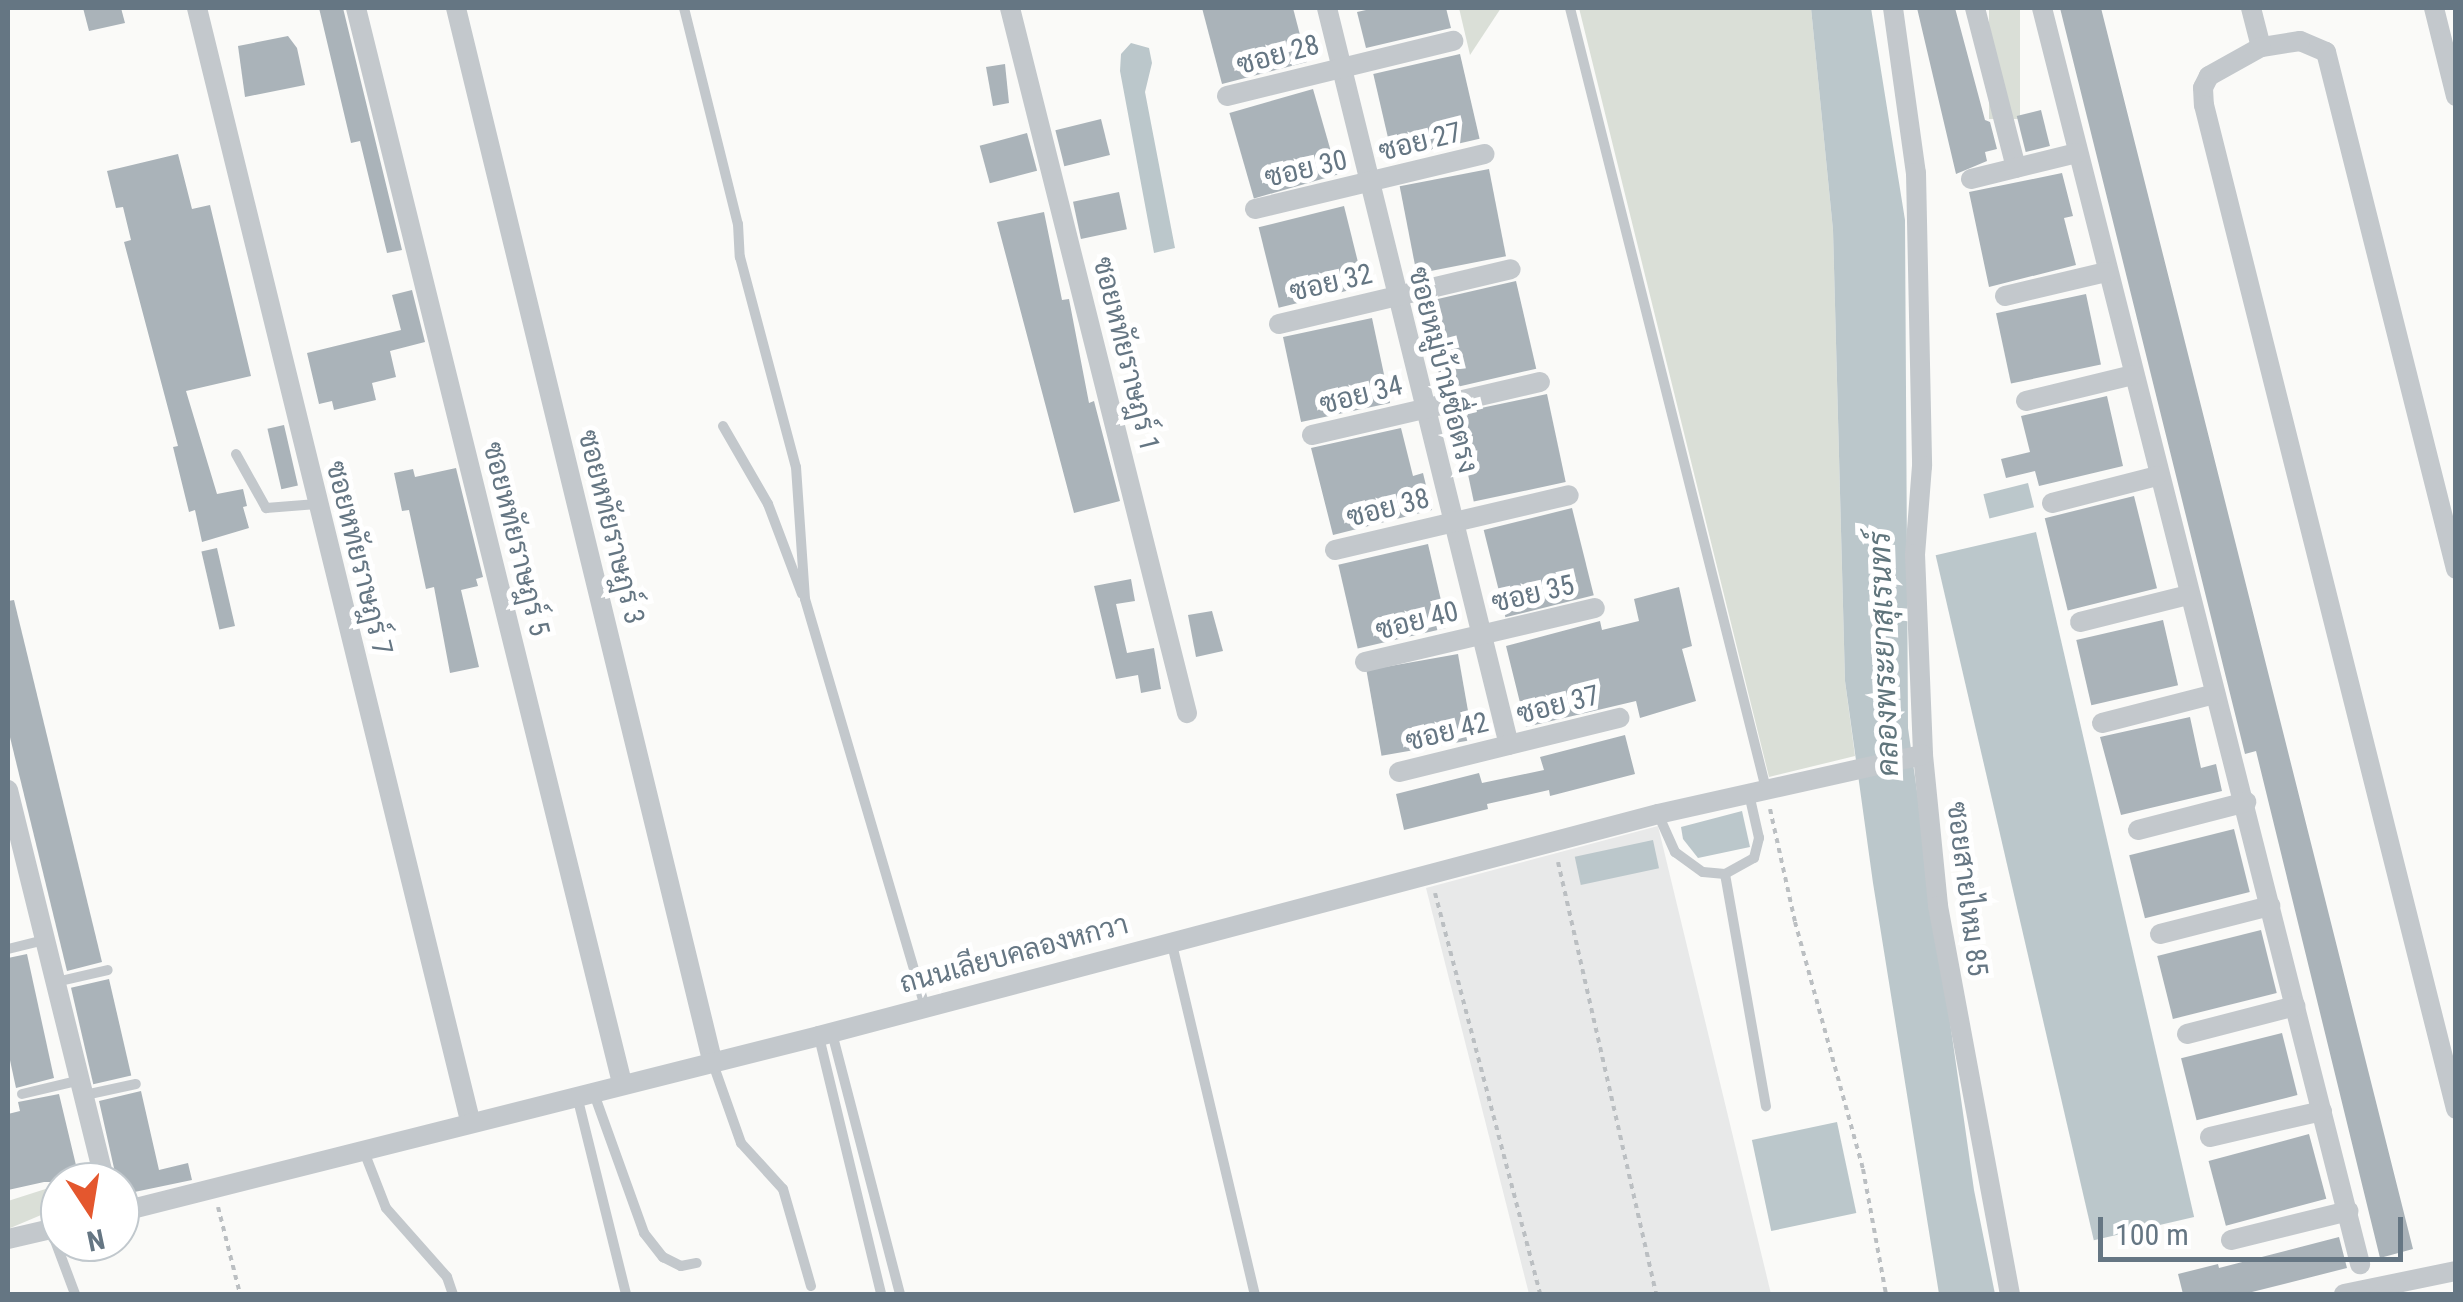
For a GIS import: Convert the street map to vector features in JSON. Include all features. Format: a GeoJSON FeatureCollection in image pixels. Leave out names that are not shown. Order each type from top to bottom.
{"type":"FeatureCollection","features":[{"type":"Feature","properties":{"kind":"street","name":"ซอยหทัยราษฎร์ 7"},"geometry":{"type":"LineString","coordinates":[[198,8],[470,1120]]}},
{"type":"Feature","properties":{"kind":"street","name":"ซอยหทัยราษฎร์ 5"},"geometry":{"type":"LineString","coordinates":[[356,8],[622,1083]]}},
{"type":"Feature","properties":{"kind":"street","name":"ซอยหทัยราษฎร์ 3"},"geometry":{"type":"LineString","coordinates":[[456,8],[712,1060]]}},
{"type":"Feature","properties":{"kind":"street","name":"ซอยหทัยราษฎร์ 1"},"geometry":{"type":"LineString","coordinates":[[1010,8],[1188,713]]}},
{"type":"Feature","properties":{"kind":"street","name":"ซอยหมู่บ้านซื่อตรง"},"geometry":{"type":"LineString","coordinates":[[1327,8],[1509,744]]}},
{"type":"Feature","properties":{"kind":"street","name":"ซอยสายไหม 85"},"geometry":{"type":"LineString","coordinates":[[1893,8],[1916,173],[1922,466],[1915,554],[1917,756],[1938,906],[2010,1294]]}},
{"type":"Feature","properties":{"kind":"street"},"geometry":{"type":"LineString","coordinates":[[1975,8],[2016,168]]}},
{"type":"Feature","properties":{"kind":"street"},"geometry":{"type":"LineString","coordinates":[[2042,8],[2360,1264]]}},
{"type":"Feature","properties":{"kind":"street"},"geometry":{"type":"LineString","coordinates":[[2251,8],[2261,47]]}},
{"type":"Feature","properties":{"kind":"street"},"geometry":{"type":"LineString","coordinates":[[2434,8],[2456,96]]}},
{"type":"Feature","properties":{"kind":"street"},"geometry":{"type":"LineString","coordinates":[[2456,569],[2335,76],[2320,46],[2300,40],[2261,47],[2227,62],[2209,76],[2203,88],[2204,105],[2450,1068],[2456,1109]]}},
{"type":"Feature","properties":{"kind":"street","name":"ซอย 28"},"geometry":{"type":"LineString","coordinates":[[1227,96],[1453,41]]}},
{"type":"Feature","properties":{"kind":"street"},"geometry":{"type":"LineString","coordinates":[[1971,179],[2076,153]]}},
{"type":"Feature","properties":{"kind":"street","name":"ซอย 27"},"geometry":{"type":"LineString","coordinates":[[1369,183],[1484,154]]}},
{"type":"Feature","properties":{"kind":"street","name":"ซอย 30"},"geometry":{"type":"LineString","coordinates":[[1255,209],[1369,183]]}},
{"type":"Feature","properties":{"kind":"street","name":"ซอย 32"},"geometry":{"type":"LineString","coordinates":[[1279,324],[1511,268]]}},
{"type":"Feature","properties":{"kind":"street"},"geometry":{"type":"LineString","coordinates":[[2005,296],[2106,272]]}},
{"type":"Feature","properties":{"kind":"street"},"geometry":{"type":"LineString","coordinates":[[2026,401],[2132,375]]}},
{"type":"Feature","properties":{"kind":"street","name":"ซอย 34"},"geometry":{"type":"LineString","coordinates":[[1312,435],[1540,382]]}},
{"type":"Feature","properties":{"kind":"street"},"geometry":{"type":"LineString","coordinates":[[2052,503],[2158,476]]}},
{"type":"Feature","properties":{"kind":"street","name":"ซอย 38"},"geometry":{"type":"LineString","coordinates":[[1335,550],[1569,495]]}},
{"type":"Feature","properties":{"kind":"street"},"geometry":{"type":"LineString","coordinates":[[2080,622],[2188,595]]}},
{"type":"Feature","properties":{"kind":"street","name":"ซอย 35"},"geometry":{"type":"LineString","coordinates":[[1482,633],[1595,608]]}},
{"type":"Feature","properties":{"kind":"street","name":"ซอย 40"},"geometry":{"type":"LineString","coordinates":[[1365,662],[1482,633]]}},
{"type":"Feature","properties":{"kind":"street"},"geometry":{"type":"LineString","coordinates":[[2102,723],[2215,694]]}},
{"type":"Feature","properties":{"kind":"street","name":"ซอย 37"},"geometry":{"type":"LineString","coordinates":[[1509,744],[1620,718]]}},
{"type":"Feature","properties":{"kind":"street","name":"ซอย 42"},"geometry":{"type":"LineString","coordinates":[[1399,772],[1509,744]]}},
{"type":"Feature","properties":{"kind":"street","name":"ถนนเลียบคลองหกวา"},"geometry":{"type":"LineString","coordinates":[[140,1207],[470,1120],[826,1034],[1658,814],[1917,756]]}},
{"type":"Feature","properties":{"kind":"street"},"geometry":{"type":"LineString","coordinates":[[8,790],[100,1162]]}},
{"type":"Feature","properties":{"kind":"street"},"geometry":{"type":"LineString","coordinates":[[2138,830],[2246,802]]}},
{"type":"Feature","properties":{"kind":"street"},"geometry":{"type":"LineString","coordinates":[[2160,934],[2270,906]]}},
{"type":"Feature","properties":{"kind":"street"},"geometry":{"type":"LineString","coordinates":[[2188,1034],[2295,1006]]}},
{"type":"Feature","properties":{"kind":"street"},"geometry":{"type":"LineString","coordinates":[[2210,1137],[2322,1111]]}},
{"type":"Feature","properties":{"kind":"street"},"geometry":{"type":"LineString","coordinates":[[2231,1240],[2348,1211]]}},
{"type":"Feature","properties":{"kind":"street"},"geometry":{"type":"LineString","coordinates":[[8,1240],[40,1232]]}},
{"type":"Feature","properties":{"kind":"street"},"geometry":{"type":"LineString","coordinates":[[2344,1294],[2456,1271]]}},
{"type":"Feature","properties":{"kind":"lane"},"geometry":{"type":"LineString","coordinates":[[684,8],[738,224],[740,257],[796,467],[805,599]]}},
{"type":"Feature","properties":{"kind":"lane"},"geometry":{"type":"LineString","coordinates":[[1570,8],[1758,791],[1759,838],[1754,858],[1725,874],[1703,872],[1675,852],[1658,814]]}},
{"type":"Feature","properties":{"kind":"lane"},"geometry":{"type":"LineString","coordinates":[[723,426],[768,504],[805,599],[925,1007]]}},
{"type":"Feature","properties":{"kind":"lane"},"geometry":{"type":"LineString","coordinates":[[236,454],[266,508],[317,504]]}},
{"type":"Feature","properties":{"kind":"lane"},"geometry":{"type":"LineString","coordinates":[[1725,874],[1766,1106]]}},
{"type":"Feature","properties":{"kind":"lane"},"geometry":{"type":"LineString","coordinates":[[8,948],[46,940]]}},
{"type":"Feature","properties":{"kind":"lane"},"geometry":{"type":"LineString","coordinates":[[1171,940],[1255,1294]]}},
{"type":"Feature","properties":{"kind":"lane"},"geometry":{"type":"LineString","coordinates":[[56,982],[108,970]]}},
{"type":"Feature","properties":{"kind":"lane"},"geometry":{"type":"LineString","coordinates":[[826,1034],[881,1294]]}},
{"type":"Feature","properties":{"kind":"lane"},"geometry":{"type":"LineString","coordinates":[[826,1034],[900,1294]]}},
{"type":"Feature","properties":{"kind":"lane"},"geometry":{"type":"LineString","coordinates":[[712,1060],[740,1143],[784,1189],[811,1286]]}},
{"type":"Feature","properties":{"kind":"lane"},"geometry":{"type":"LineString","coordinates":[[22,1094],[136,1084]]}},
{"type":"Feature","properties":{"kind":"lane"},"geometry":{"type":"LineString","coordinates":[[584,1093],[644,1234],[663,1257],[680,1266],[697,1263]]}},
{"type":"Feature","properties":{"kind":"lane"},"geometry":{"type":"LineString","coordinates":[[584,1093],[626,1294]]}},
{"type":"Feature","properties":{"kind":"lane"},"geometry":{"type":"LineString","coordinates":[[363,1150],[386,1208],[447,1277],[452,1294]]}},
{"type":"Feature","properties":{"kind":"lane"},"geometry":{"type":"LineString","coordinates":[[66,1262],[75,1294]]}},
{"type":"Feature","properties":{"kind":"path"},"geometry":{"type":"LineString","coordinates":[[1758,791],[1864,1168],[1886,1294]]}},
{"type":"Feature","properties":{"kind":"path"},"geometry":{"type":"LineString","coordinates":[[1553,842],[1656,1294]]}},
{"type":"Feature","properties":{"kind":"path"},"geometry":{"type":"LineString","coordinates":[[1430,876],[1540,1294]]}},
{"type":"Feature","properties":{"kind":"path"},"geometry":{"type":"LineString","coordinates":[[213,1188],[240,1294]]}},
{"type":"Feature","properties":{"kind":"shaded area"},"geometry":{"type":"Polygon","coordinates":[[[1459,8],[1501,8],[1470,55],[1459,8]]]}},
{"type":"Feature","properties":{"kind":"shaded area"},"geometry":{"type":"Polygon","coordinates":[[[1579,8],[1811,8],[1833,230],[1845,681],[1855,756],[1769,777],[1579,8]]]}},
{"type":"Feature","properties":{"kind":"shaded area"},"geometry":{"type":"Polygon","coordinates":[[[1989,8],[2020,8],[2020,119],[1989,119],[1989,8]]]}},
{"type":"Feature","properties":{"kind":"shaded area"},"geometry":{"type":"Polygon","coordinates":[[[1658,826],[1771,1294],[1529,1294],[1426,888],[1658,826]]]}},
{"type":"Feature","properties":{"kind":"shaded area"},"geometry":{"type":"Polygon","coordinates":[[[40,1191],[40,1215],[8,1229],[8,1201],[40,1191]]]}},
{"type":"Feature","properties":{"kind":"water","name":"คลองพระยาสุเรนทร์"},"geometry":{"type":"Polygon","coordinates":[[[1811,8],[1871,8],[1905,220],[1908,728],[1974,1190],[1995,1294],[1939,1294],[1873,883],[1845,681],[1833,230],[1811,8]]]}},
{"type":"Feature","properties":{"kind":"water"},"geometry":{"type":"Polygon","coordinates":[[[1131,43],[1149,48],[1152,63],[1145,92],[1175,248],[1154,253],[1120,71],[1121,54],[1131,43]]]}},
{"type":"Feature","properties":{"kind":"water"},"geometry":{"type":"Polygon","coordinates":[[[2028,483],[2034,507],[1989,518],[1983,494],[2028,483]]]}},
{"type":"Feature","properties":{"kind":"water"},"geometry":{"type":"Polygon","coordinates":[[[2036,532],[2194,1217],[2094,1240],[1936,555],[2036,532]]]}},
{"type":"Feature","properties":{"kind":"water"},"geometry":{"type":"Polygon","coordinates":[[[1742,811],[1750,847],[1698,858],[1683,839],[1681,827],[1742,811]]]}},
{"type":"Feature","properties":{"kind":"water"},"geometry":{"type":"Polygon","coordinates":[[[1653,840],[1659,868],[1581,885],[1575,857],[1653,840]]]}},
{"type":"Feature","properties":{"kind":"water"},"geometry":{"type":"Polygon","coordinates":[[[1837,1122],[1856,1213],[1771,1231],[1752,1140],[1837,1122]]]}},
{"type":"Feature","properties":{"kind":"building"},"geometry":{"type":"Polygon","coordinates":[[[83,8],[121,8],[125,23],[89,31],[83,8]]]}},
{"type":"Feature","properties":{"kind":"building"},"geometry":{"type":"Polygon","coordinates":[[[319,8],[343,8],[402,250],[387,253],[360,141],[351,143],[319,8]]]}},
{"type":"Feature","properties":{"kind":"building"},"geometry":{"type":"Polygon","coordinates":[[[1202,8],[1293,8],[1307,62],[1222,84],[1202,8]]]}},
{"type":"Feature","properties":{"kind":"building"},"geometry":{"type":"Polygon","coordinates":[[[1375,8],[1446,8],[1451,28],[1366,48],[1357,12],[1375,8]]]}},
{"type":"Feature","properties":{"kind":"building"},"geometry":{"type":"Polygon","coordinates":[[[1917,8],[1955,8],[1985,120],[1990,122],[1997,149],[1985,152],[1987,161],[1956,174],[1917,8]]]}},
{"type":"Feature","properties":{"kind":"building"},"geometry":{"type":"Polygon","coordinates":[[[2060,8],[2101,8],[2413,1249],[2380,1258],[2256,751],[2245,754],[2060,8]]]}},
{"type":"Feature","properties":{"kind":"building"},"geometry":{"type":"Polygon","coordinates":[[[288,36],[297,48],[305,85],[245,97],[238,46],[288,36]]]}},
{"type":"Feature","properties":{"kind":"building"},"geometry":{"type":"Polygon","coordinates":[[[1460,54],[1480,139],[1393,159],[1373,74],[1460,54]]]}},
{"type":"Feature","properties":{"kind":"building"},"geometry":{"type":"Polygon","coordinates":[[[1005,64],[1009,103],[993,106],[986,67],[1005,64]]]}},
{"type":"Feature","properties":{"kind":"building"},"geometry":{"type":"Polygon","coordinates":[[[1313,89],[1338,175],[1254,199],[1229,113],[1313,89]]]}},
{"type":"Feature","properties":{"kind":"building"},"geometry":{"type":"Polygon","coordinates":[[[2041,110],[2050,146],[2026,152],[2017,116],[2041,110]]]}},
{"type":"Feature","properties":{"kind":"building"},"geometry":{"type":"Polygon","coordinates":[[[1101,119],[1110,155],[1064,166],[1055,130],[1101,119]]]}},
{"type":"Feature","properties":{"kind":"building"},"geometry":{"type":"Polygon","coordinates":[[[1027,133],[1037,171],[990,183],[980,146],[1027,133]]]}},
{"type":"Feature","properties":{"kind":"building"},"geometry":{"type":"Polygon","coordinates":[[[178,154],[192,209],[210,205],[251,376],[186,391],[217,494],[243,489],[247,506],[243,507],[249,528],[202,542],[195,510],[189,512],[173,447],[178,446],[124,242],[131,240],[123,207],[116,208],[107,171],[178,154]]]}},
{"type":"Feature","properties":{"kind":"building"},"geometry":{"type":"Polygon","coordinates":[[[1489,169],[1506,256],[1417,274],[1400,186],[1489,169]]]}},
{"type":"Feature","properties":{"kind":"building"},"geometry":{"type":"Polygon","coordinates":[[[2062,173],[2073,216],[2064,218],[2076,265],[1989,287],[1969,192],[2062,173]]]}},
{"type":"Feature","properties":{"kind":"building"},"geometry":{"type":"Polygon","coordinates":[[[1119,192],[1127,229],[1081,239],[1073,202],[1119,192]]]}},
{"type":"Feature","properties":{"kind":"building"},"geometry":{"type":"Polygon","coordinates":[[[1344,206],[1364,287],[1279,308],[1259,227],[1344,206]]]}},
{"type":"Feature","properties":{"kind":"building"},"geometry":{"type":"Polygon","coordinates":[[[1044,212],[1062,300],[1069,299],[1089,403],[1094,401],[1120,501],[1074,513],[997,222],[1044,212]]]}},
{"type":"Feature","properties":{"kind":"building"},"geometry":{"type":"Polygon","coordinates":[[[1516,281],[1536,369],[1443,390],[1422,303],[1516,281]]]}},
{"type":"Feature","properties":{"kind":"building"},"geometry":{"type":"Polygon","coordinates":[[[412,290],[425,342],[390,351],[396,377],[372,383],[376,400],[334,410],[332,401],[319,404],[307,353],[401,330],[392,295],[412,290]]]}},
{"type":"Feature","properties":{"kind":"building"},"geometry":{"type":"Polygon","coordinates":[[[2086,294],[2101,364],[2011,384],[1996,313],[2086,294]]]}},
{"type":"Feature","properties":{"kind":"building"},"geometry":{"type":"Polygon","coordinates":[[[1372,318],[1390,403],[1301,422],[1283,337],[1372,318]]]}},
{"type":"Feature","properties":{"kind":"building"},"geometry":{"type":"Polygon","coordinates":[[[1547,394],[1566,482],[1474,502],[1455,414],[1547,394]]]}},
{"type":"Feature","properties":{"kind":"building"},"geometry":{"type":"Polygon","coordinates":[[[2107,396],[2123,466],[2039,486],[2035,471],[2006,478],[2001,459],[2030,452],[2021,416],[2107,396]]]}},
{"type":"Feature","properties":{"kind":"building"},"geometry":{"type":"Polygon","coordinates":[[[284,425],[298,485],[281,489],[267,429],[284,425]]]}},
{"type":"Feature","properties":{"kind":"building"},"geometry":{"type":"Polygon","coordinates":[[[1401,428],[1413,476],[1423,473],[1432,510],[1333,535],[1311,448],[1401,428]]]}},
{"type":"Feature","properties":{"kind":"building"},"geometry":{"type":"Polygon","coordinates":[[[456,468],[483,577],[476,579],[478,586],[461,590],[479,667],[450,673],[434,587],[426,589],[409,510],[402,511],[394,473],[413,469],[415,477],[456,468]]]}},
{"type":"Feature","properties":{"kind":"building"},"geometry":{"type":"Polygon","coordinates":[[[2134,496],[2157,588],[2068,610],[2045,518],[2134,496]]]}},
{"type":"Feature","properties":{"kind":"building"},"geometry":{"type":"Polygon","coordinates":[[[1572,508],[1594,595],[1505,617],[1484,530],[1572,508]]]}},
{"type":"Feature","properties":{"kind":"building"},"geometry":{"type":"Polygon","coordinates":[[[1428,544],[1447,628],[1358,648],[1338,565],[1428,544]]]}},
{"type":"Feature","properties":{"kind":"building"},"geometry":{"type":"Polygon","coordinates":[[[217,548],[235,626],[219,630],[201,552],[217,548]]]}},
{"type":"Feature","properties":{"kind":"building"},"geometry":{"type":"Polygon","coordinates":[[[1131,579],[1135,601],[1116,604],[1127,653],[1154,648],[1161,689],[1141,693],[1138,675],[1116,679],[1094,586],[1131,579]]]}},
{"type":"Feature","properties":{"kind":"building"},"geometry":{"type":"Polygon","coordinates":[[[1679,587],[1692,646],[1682,649],[1696,701],[1640,718],[1636,701],[1526,727],[1506,646],[1600,621],[1602,630],[1639,621],[1634,599],[1679,587]]]}},
{"type":"Feature","properties":{"kind":"building"},"geometry":{"type":"Polygon","coordinates":[[[14,600],[102,962],[67,971],[8,729],[8,601],[14,600]]]}},
{"type":"Feature","properties":{"kind":"building"},"geometry":{"type":"Polygon","coordinates":[[[1212,611],[1223,651],[1196,657],[1188,615],[1212,611]]]}},
{"type":"Feature","properties":{"kind":"building"},"geometry":{"type":"Polygon","coordinates":[[[2163,620],[2178,685],[2091,705],[2076,640],[2163,620]]]}},
{"type":"Feature","properties":{"kind":"building"},"geometry":{"type":"Polygon","coordinates":[[[1458,654],[1473,740],[1382,756],[1366,670],[1458,654]]]}},
{"type":"Feature","properties":{"kind":"building"},"geometry":{"type":"Polygon","coordinates":[[[2190,717],[2201,768],[2216,764],[2222,791],[2121,815],[2100,737],[2190,717]]]}},
{"type":"Feature","properties":{"kind":"building"},"geometry":{"type":"Polygon","coordinates":[[[1625,735],[1635,774],[1550,796],[1549,790],[1487,804],[1488,809],[1404,830],[1396,794],[1479,773],[1482,783],[1544,770],[1540,757],[1625,735]]]}},
{"type":"Feature","properties":{"kind":"building"},"geometry":{"type":"Polygon","coordinates":[[[2234,829],[2250,892],[2145,918],[2129,855],[2234,829]]]}},
{"type":"Feature","properties":{"kind":"building"},"geometry":{"type":"Polygon","coordinates":[[[2261,930],[2277,993],[2173,1019],[2157,956],[2261,930]]]}},
{"type":"Feature","properties":{"kind":"building"},"geometry":{"type":"Polygon","coordinates":[[[27,954],[54,1078],[16,1088],[8,1051],[8,958],[27,954]]]}},
{"type":"Feature","properties":{"kind":"building"},"geometry":{"type":"Polygon","coordinates":[[[109,979],[131,1075],[93,1084],[71,988],[109,979]]]}},
{"type":"Feature","properties":{"kind":"building"},"geometry":{"type":"Polygon","coordinates":[[[2282,1033],[2297,1095],[2197,1120],[2181,1058],[2282,1033]]]}},
{"type":"Feature","properties":{"kind":"building"},"geometry":{"type":"Polygon","coordinates":[[[141,1091],[159,1170],[188,1163],[192,1180],[140,1191],[140,1162],[113,1162],[99,1101],[141,1091]]]}},
{"type":"Feature","properties":{"kind":"building"},"geometry":{"type":"Polygon","coordinates":[[[59,1094],[75,1162],[40,1162],[40,1183],[8,1190],[8,1114],[20,1111],[18,1102],[59,1094]]]}},
{"type":"Feature","properties":{"kind":"building"},"geometry":{"type":"Polygon","coordinates":[[[2309,1134],[2326,1199],[2226,1226],[2209,1161],[2309,1134]]]}},
{"type":"Feature","properties":{"kind":"building"},"geometry":{"type":"Polygon","coordinates":[[[2339,1237],[2347,1268],[2244,1294],[2183,1294],[2178,1274],[2218,1264],[2219,1268],[2339,1237]]]}}]}
